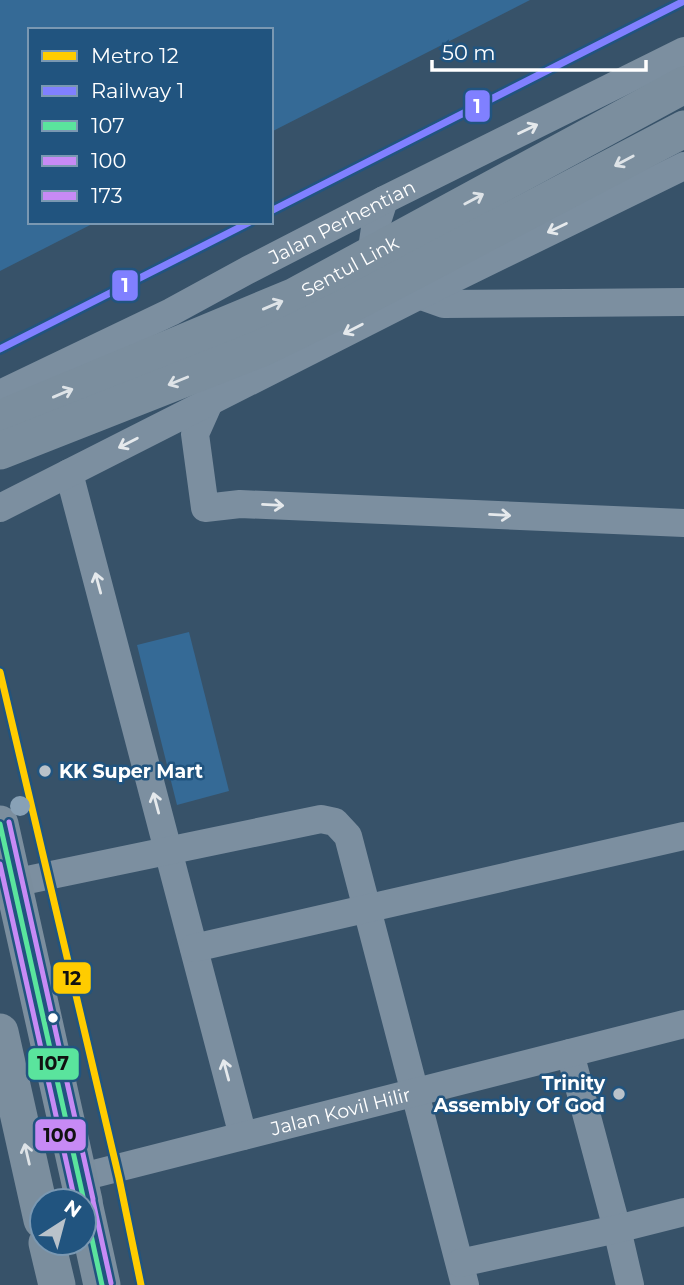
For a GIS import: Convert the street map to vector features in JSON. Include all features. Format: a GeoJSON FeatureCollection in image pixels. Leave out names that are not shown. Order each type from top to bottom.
{"type":"FeatureCollection","features":[{"type":"Feature","properties":{"kind":"main road","name":"Sentul Link"},"geometry":{"type":"LineString","coordinates":[[0,419],[295,296],[684,85]]}},
{"type":"Feature","properties":{"kind":"main road","name":"Sentul Link"},"geometry":{"type":"LineString","coordinates":[[0,452],[262,348],[346,307],[684,129]]}},
{"type":"Feature","properties":{"kind":"main road"},"geometry":{"type":"LineString","coordinates":[[0,824],[80,1187]]}},
{"type":"Feature","properties":{"kind":"main road"},"geometry":{"type":"LineString","coordinates":[[0,1032],[35,1187]]}},
{"type":"Feature","properties":{"kind":"main road"},"geometry":{"type":"LineString","coordinates":[[50,1257],[57,1285]]}},
{"type":"Feature","properties":{"kind":"main road"},"geometry":{"type":"LineString","coordinates":[[96,1257],[102,1285]]}},
{"type":"Feature","properties":{"kind":"street","name":"Jalan Perhentian"},"geometry":{"type":"LineString","coordinates":[[0,394],[171,312],[384,200],[684,51]]}},
{"type":"Feature","properties":{"kind":"street"},"geometry":{"type":"LineString","coordinates":[[0,508],[420,295],[684,166]]}},
{"type":"Feature","properties":{"kind":"street"},"geometry":{"type":"LineString","coordinates":[[384,200],[373,242],[376,265],[384,276],[402,289],[444,304],[684,302]]}},
{"type":"Feature","properties":{"kind":"street"},"geometry":{"type":"LineString","coordinates":[[171,312],[195,322],[205,331],[216,355],[217,368],[211,401],[195,434],[205,508],[240,504],[684,523]]}},
{"type":"Feature","properties":{"kind":"street"},"geometry":{"type":"LineString","coordinates":[[69,473],[243,1136]]}},
{"type":"Feature","properties":{"kind":"street"},"geometry":{"type":"LineString","coordinates":[[13,883],[321,818],[335,822],[348,836],[463,1274],[684,1212]]}},
{"type":"Feature","properties":{"kind":"street"},"geometry":{"type":"LineString","coordinates":[[194,948],[684,836]]}},
{"type":"Feature","properties":{"kind":"street","name":"Jalan Kovil Hilir"},"geometry":{"type":"LineString","coordinates":[[98,1188],[243,1136],[684,1024]]}},
{"type":"Feature","properties":{"kind":"street"},"geometry":{"type":"LineString","coordinates":[[570,1053],[630,1285]]}},
{"type":"Feature","properties":{"kind":"shaded area"},"geometry":{"type":"Polygon","coordinates":[[[0,0],[530,0],[273,131],[273,28],[28,28],[28,224],[92,224],[0,271],[0,0]]]}},
{"type":"Feature","properties":{"kind":"shaded area"},"geometry":{"type":"Polygon","coordinates":[[[189,632],[229,791],[177,805],[137,645],[189,632]]]}},
{"type":"Feature","properties":{"kind":"metro line","name":"12"},"geometry":{"type":"LineString","coordinates":[[0,672],[119,1178],[141,1285]]}},
{"type":"Feature","properties":{"kind":"rail line","name":"1"},"geometry":{"type":"LineString","coordinates":[[273,210],[684,1]]}},
{"type":"Feature","properties":{"kind":"rail line","name":"1"},"geometry":{"type":"LineString","coordinates":[[0,349],[246,224]]}},
{"type":"Feature","properties":{"kind":"transit line","name":"173"},"geometry":{"type":"LineString","coordinates":[[9,822],[90,1187]]}},
{"type":"Feature","properties":{"kind":"transit line","name":"107"},"geometry":{"type":"LineString","coordinates":[[0,824],[81,1187]]}},
{"type":"Feature","properties":{"kind":"transit line","name":"100"},"geometry":{"type":"LineString","coordinates":[[0,864],[72,1187]]}},
{"type":"Feature","properties":{"kind":"transit line","name":"173"},"geometry":{"type":"LineString","coordinates":[[98,1224],[111,1283]]}},
{"type":"Feature","properties":{"kind":"transit line","name":"107"},"geometry":{"type":"LineString","coordinates":[[96,1257],[102,1285]]}},
{"type":"Feature","properties":{"kind":"place","name":"KK Super Mart"},"geometry":{"type":"Point","coordinates":[45,771]}},
{"type":"Feature","properties":{"kind":"place","name":"Trinity Assembly Of God"},"geometry":{"type":"Point","coordinates":[619,1094]}}]}
